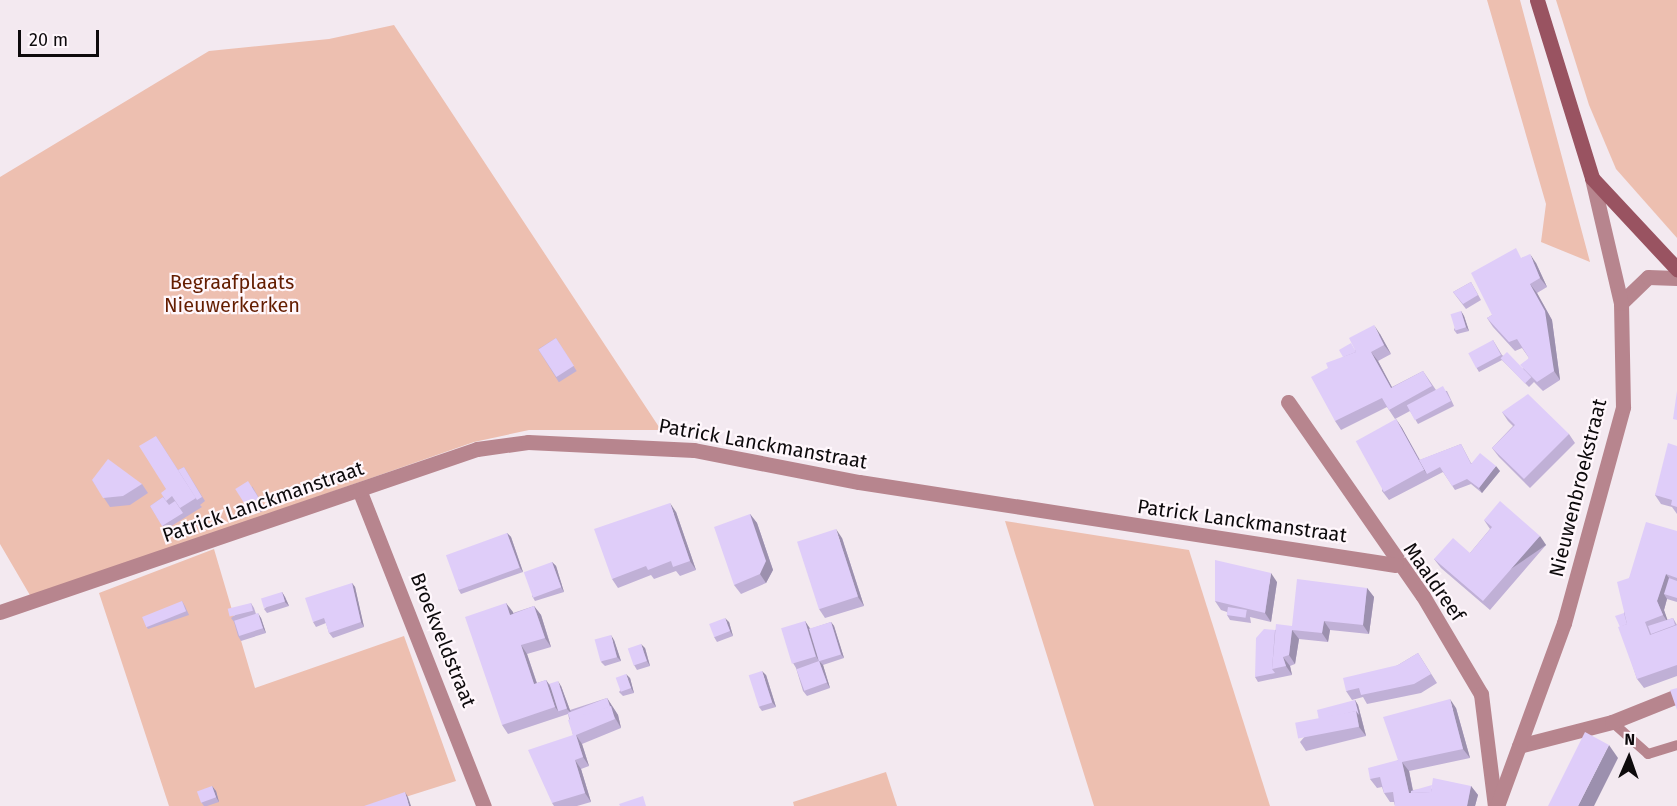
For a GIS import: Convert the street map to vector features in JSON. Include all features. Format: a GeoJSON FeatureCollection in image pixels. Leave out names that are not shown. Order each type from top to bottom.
{"type":"FeatureCollection","features":[{"type":"Feature","properties":{"kind":"street","name":"Nieuwenbroekstraat"},"geometry":{"type":"LineString","coordinates":[[1496,806],[1564,623],[1623,407],[1622,303],[1592,178],[1537,0]]}},
{"type":"Feature","properties":{"kind":"street"},"geometry":{"type":"LineString","coordinates":[[1592,178],[1677,269]]}},
{"type":"Feature","properties":{"kind":"street"},"geometry":{"type":"LineString","coordinates":[[1622,303],[1648,277],[1677,278]]}},
{"type":"Feature","properties":{"kind":"street","name":"Maaldreef"},"geometry":{"type":"LineString","coordinates":[[1288,402],[1396,565],[1423,596],[1481,694],[1496,806]]}},
{"type":"Feature","properties":{"kind":"street","name":"Patrick Lanckmanstraat"},"geometry":{"type":"LineString","coordinates":[[0,612],[360,492],[477,449],[528,442],[611,442],[694,450],[859,482],[1396,565]]}},
{"type":"Feature","properties":{"kind":"street","name":"Broekveldstraat"},"geometry":{"type":"LineString","coordinates":[[360,492],[484,806]]}},
{"type":"Feature","properties":{"kind":"street"},"geometry":{"type":"LineString","coordinates":[[1519,746],[1612,722],[1677,696]]}},
{"type":"Feature","properties":{"kind":"lane"},"geometry":{"type":"LineString","coordinates":[[1612,722],[1648,753],[1677,745]]}},
{"type":"Feature","properties":{"kind":"green space"},"geometry":{"type":"Polygon","coordinates":[[[1487,0],[1520,0],[1590,262],[1541,242],[1546,204],[1487,0]]]}},
{"type":"Feature","properties":{"kind":"green space"},"geometry":{"type":"Polygon","coordinates":[[[1556,0],[1677,0],[1677,238],[1616,169],[1589,105],[1556,0]]]}},
{"type":"Feature","properties":{"kind":"green space","name":"Begraafplaats Nieuwerkerken"},"geometry":{"type":"Polygon","coordinates":[[[394,25],[661,430],[529,430],[474,442],[31,597],[0,544],[0,177],[209,51],[329,39],[394,25]]]}},
{"type":"Feature","properties":{"kind":"green space"},"geometry":{"type":"Polygon","coordinates":[[[1005,521],[1189,550],[1270,806],[1094,806],[1005,521]]]}},
{"type":"Feature","properties":{"kind":"green space"},"geometry":{"type":"Polygon","coordinates":[[[214,549],[255,688],[404,636],[456,781],[377,806],[169,806],[99,593],[214,549]]]}},
{"type":"Feature","properties":{"kind":"green space"},"geometry":{"type":"Polygon","coordinates":[[[886,772],[897,806],[794,806],[793,802],[886,772]]]}},
{"type":"Feature","properties":{"kind":"building"},"geometry":{"type":"Polygon","coordinates":[[[1516,248],[1521,258],[1530,254],[1540,278],[1530,284],[1545,311],[1554,371],[1537,382],[1520,365],[1529,358],[1517,339],[1509,342],[1487,318],[1492,315],[1471,273],[1516,248]]]}},
{"type":"Feature","properties":{"kind":"building"},"geometry":{"type":"Polygon","coordinates":[[[1471,282],[1478,295],[1463,304],[1453,292],[1471,282]]]}},
{"type":"Feature","properties":{"kind":"building"},"geometry":{"type":"Polygon","coordinates":[[[1461,311],[1466,327],[1455,330],[1450,314],[1461,311]]]}},
{"type":"Feature","properties":{"kind":"building"},"geometry":{"type":"Polygon","coordinates":[[[1374,325],[1384,345],[1371,352],[1391,388],[1423,371],[1432,386],[1389,410],[1382,398],[1335,421],[1311,377],[1328,368],[1326,363],[1356,352],[1349,338],[1374,325]]]}},
{"type":"Feature","properties":{"kind":"building"},"geometry":{"type":"Polygon","coordinates":[[[556,338],[574,366],[556,377],[538,349],[556,338]]]}},
{"type":"Feature","properties":{"kind":"building"},"geometry":{"type":"Polygon","coordinates":[[[1493,340],[1501,355],[1476,368],[1468,353],[1493,340]]]}},
{"type":"Feature","properties":{"kind":"building"},"geometry":{"type":"Polygon","coordinates":[[[1351,343],[1356,352],[1343,357],[1339,350],[1351,343]]]}},
{"type":"Feature","properties":{"kind":"building"},"geometry":{"type":"Polygon","coordinates":[[[1507,352],[1531,377],[1525,383],[1501,358],[1507,352]]]}},
{"type":"Feature","properties":{"kind":"building"},"geometry":{"type":"Polygon","coordinates":[[[1443,386],[1451,401],[1415,420],[1407,405],[1443,386]]]}},
{"type":"Feature","properties":{"kind":"building"},"geometry":{"type":"Polygon","coordinates":[[[1677,391],[1677,420],[1673,419],[1677,391]]]}},
{"type":"Feature","properties":{"kind":"building"},"geometry":{"type":"Polygon","coordinates":[[[1528,394],[1569,434],[1524,479],[1492,448],[1515,425],[1502,412],[1528,394]]]}},
{"type":"Feature","properties":{"kind":"building"},"geometry":{"type":"Polygon","coordinates":[[[1396,419],[1424,470],[1384,492],[1356,441],[1396,419]]]}},
{"type":"Feature","properties":{"kind":"building"},"geometry":{"type":"Polygon","coordinates":[[[156,436],[196,498],[180,508],[172,496],[166,501],[161,493],[166,489],[139,446],[156,436]]]}},
{"type":"Feature","properties":{"kind":"building"},"geometry":{"type":"Polygon","coordinates":[[[1668,443],[1677,446],[1677,507],[1671,505],[1672,500],[1655,495],[1668,443]]]}},
{"type":"Feature","properties":{"kind":"building"},"geometry":{"type":"Polygon","coordinates":[[[1461,444],[1471,464],[1480,453],[1496,466],[1479,488],[1467,479],[1452,486],[1440,467],[1427,474],[1419,460],[1461,444]]]}},
{"type":"Feature","properties":{"kind":"building"},"geometry":{"type":"Polygon","coordinates":[[[108,459],[142,484],[123,496],[103,498],[92,480],[108,459]]]}},
{"type":"Feature","properties":{"kind":"building"},"geometry":{"type":"Polygon","coordinates":[[[184,467],[202,497],[197,500],[178,470],[184,467]]]}},
{"type":"Feature","properties":{"kind":"building"},"geometry":{"type":"Polygon","coordinates":[[[248,481],[263,505],[250,513],[235,489],[248,481]]]}},
{"type":"Feature","properties":{"kind":"building"},"geometry":{"type":"Polygon","coordinates":[[[163,497],[169,505],[175,501],[183,513],[162,526],[150,506],[163,497]]]}},
{"type":"Feature","properties":{"kind":"building"},"geometry":{"type":"Polygon","coordinates":[[[1500,501],[1540,536],[1483,601],[1434,559],[1453,538],[1470,553],[1492,527],[1484,520],[1500,501]]]}},
{"type":"Feature","properties":{"kind":"building"},"geometry":{"type":"Polygon","coordinates":[[[670,503],[690,561],[673,567],[671,561],[648,570],[646,566],[612,579],[594,529],[670,503]]]}},
{"type":"Feature","properties":{"kind":"building"},"geometry":{"type":"Polygon","coordinates":[[[750,514],[766,561],[760,574],[734,585],[714,527],[750,514]]]}},
{"type":"Feature","properties":{"kind":"building"},"geometry":{"type":"Polygon","coordinates":[[[1646,522],[1677,531],[1677,578],[1666,574],[1657,601],[1663,615],[1645,622],[1650,635],[1677,625],[1677,665],[1637,679],[1618,627],[1627,624],[1617,582],[1629,578],[1646,522]]]}},
{"type":"Feature","properties":{"kind":"building"},"geometry":{"type":"Polygon","coordinates":[[[836,529],[858,597],[819,609],[797,542],[836,529]]]}},
{"type":"Feature","properties":{"kind":"building"},"geometry":{"type":"Polygon","coordinates":[[[507,533],[520,568],[459,590],[446,555],[507,533]]]}},
{"type":"Feature","properties":{"kind":"building"},"geometry":{"type":"Polygon","coordinates":[[[1215,560],[1271,573],[1265,613],[1215,601],[1215,560]]]}},
{"type":"Feature","properties":{"kind":"building"},"geometry":{"type":"Polygon","coordinates":[[[552,562],[561,587],[533,598],[524,572],[552,562]]]}},
{"type":"Feature","properties":{"kind":"building"},"geometry":{"type":"Polygon","coordinates":[[[1669,578],[1677,581],[1677,598],[1664,594],[1669,578]]]}},
{"type":"Feature","properties":{"kind":"building"},"geometry":{"type":"Polygon","coordinates":[[[1297,579],[1367,588],[1363,625],[1324,621],[1322,633],[1292,630],[1289,655],[1283,657],[1286,666],[1272,669],[1276,624],[1292,626],[1297,579]]]}},
{"type":"Feature","properties":{"kind":"building"},"geometry":{"type":"Polygon","coordinates":[[[352,583],[361,622],[329,633],[324,618],[313,622],[305,598],[352,583]]]}},
{"type":"Feature","properties":{"kind":"building"},"geometry":{"type":"Polygon","coordinates":[[[282,592],[285,602],[264,608],[261,598],[282,592]]]}},
{"type":"Feature","properties":{"kind":"building"},"geometry":{"type":"Polygon","coordinates":[[[182,601],[186,611],[146,627],[142,617],[182,601]]]}},
{"type":"Feature","properties":{"kind":"building"},"geometry":{"type":"Polygon","coordinates":[[[251,603],[253,611],[230,617],[228,609],[251,603]]]}},
{"type":"Feature","properties":{"kind":"building"},"geometry":{"type":"Polygon","coordinates":[[[506,603],[510,615],[534,606],[545,638],[521,645],[534,684],[546,680],[555,707],[502,725],[465,617],[506,603]]]}},
{"type":"Feature","properties":{"kind":"building"},"geometry":{"type":"Polygon","coordinates":[[[1228,607],[1247,610],[1246,618],[1227,615],[1228,607]]]}},
{"type":"Feature","properties":{"kind":"building"},"geometry":{"type":"Polygon","coordinates":[[[258,613],[263,628],[239,636],[234,621],[258,613]]]}},
{"type":"Feature","properties":{"kind":"building"},"geometry":{"type":"Polygon","coordinates":[[[1624,613],[1627,624],[1620,627],[1615,616],[1624,613]]]}},
{"type":"Feature","properties":{"kind":"building"},"geometry":{"type":"Polygon","coordinates":[[[725,618],[730,631],[714,637],[709,624],[725,618]]]}},
{"type":"Feature","properties":{"kind":"building"},"geometry":{"type":"Polygon","coordinates":[[[1673,618],[1675,625],[1651,634],[1648,626],[1673,618]]]}},
{"type":"Feature","properties":{"kind":"building"},"geometry":{"type":"Polygon","coordinates":[[[805,621],[816,656],[792,664],[781,628],[805,621]]]}},
{"type":"Feature","properties":{"kind":"building"},"geometry":{"type":"Polygon","coordinates":[[[831,622],[841,655],[819,661],[809,629],[831,622]]]}},
{"type":"Feature","properties":{"kind":"building"},"geometry":{"type":"Polygon","coordinates":[[[1264,629],[1275,630],[1272,669],[1275,673],[1255,677],[1256,638],[1264,629]]]}},
{"type":"Feature","properties":{"kind":"building"},"geometry":{"type":"Polygon","coordinates":[[[611,635],[617,657],[601,662],[595,639],[611,635]]]}},
{"type":"Feature","properties":{"kind":"building"},"geometry":{"type":"Polygon","coordinates":[[[641,644],[647,661],[634,666],[628,649],[641,644]]]}},
{"type":"Feature","properties":{"kind":"building"},"geometry":{"type":"Polygon","coordinates":[[[1418,653],[1431,674],[1414,684],[1361,695],[1359,688],[1346,691],[1343,678],[1398,665],[1418,653]]]}},
{"type":"Feature","properties":{"kind":"building"},"geometry":{"type":"Polygon","coordinates":[[[819,661],[827,683],[804,691],[796,669],[819,661]]]}},
{"type":"Feature","properties":{"kind":"building"},"geometry":{"type":"Polygon","coordinates":[[[762,671],[772,702],[759,707],[749,675],[762,671]]]}},
{"type":"Feature","properties":{"kind":"building"},"geometry":{"type":"Polygon","coordinates":[[[626,674],[631,688],[621,692],[616,678],[626,674]]]}},
{"type":"Feature","properties":{"kind":"building"},"geometry":{"type":"Polygon","coordinates":[[[558,681],[567,709],[558,711],[549,684],[558,681]]]}},
{"type":"Feature","properties":{"kind":"building"},"geometry":{"type":"Polygon","coordinates":[[[1677,688],[1677,710],[1670,690],[1677,688]]]}},
{"type":"Feature","properties":{"kind":"building"},"geometry":{"type":"Polygon","coordinates":[[[607,698],[610,706],[571,721],[568,713],[607,698]]]}},
{"type":"Feature","properties":{"kind":"building"},"geometry":{"type":"Polygon","coordinates":[[[1450,699],[1463,749],[1402,762],[1409,793],[1431,792],[1433,778],[1471,786],[1467,806],[1395,806],[1393,792],[1384,793],[1380,777],[1370,779],[1368,768],[1398,760],[1383,717],[1450,699]]]}},
{"type":"Feature","properties":{"kind":"building"},"geometry":{"type":"Polygon","coordinates":[[[1355,700],[1359,715],[1356,711],[1319,720],[1317,710],[1355,700]]]}},
{"type":"Feature","properties":{"kind":"building"},"geometry":{"type":"Polygon","coordinates":[[[611,706],[615,719],[576,735],[583,757],[575,760],[585,793],[552,803],[528,750],[573,735],[568,720],[611,706]]]}},
{"type":"Feature","properties":{"kind":"building"},"geometry":{"type":"Polygon","coordinates":[[[1356,711],[1359,727],[1298,739],[1295,723],[1356,711]]]}},
{"type":"Feature","properties":{"kind":"building"},"geometry":{"type":"Polygon","coordinates":[[[1585,732],[1609,745],[1578,806],[1548,806],[1585,732]]]}},
{"type":"Feature","properties":{"kind":"building"},"geometry":{"type":"Polygon","coordinates":[[[1432,785],[1431,792],[1411,793],[1411,791],[1432,785]]]}},
{"type":"Feature","properties":{"kind":"building"},"geometry":{"type":"Polygon","coordinates":[[[212,786],[216,797],[201,803],[197,791],[212,786]]]}},
{"type":"Feature","properties":{"kind":"building"},"geometry":{"type":"Polygon","coordinates":[[[405,792],[409,806],[364,806],[405,792]]]}},
{"type":"Feature","properties":{"kind":"building"},"geometry":{"type":"Polygon","coordinates":[[[643,796],[646,806],[620,806],[619,804],[643,796]]]}}]}
